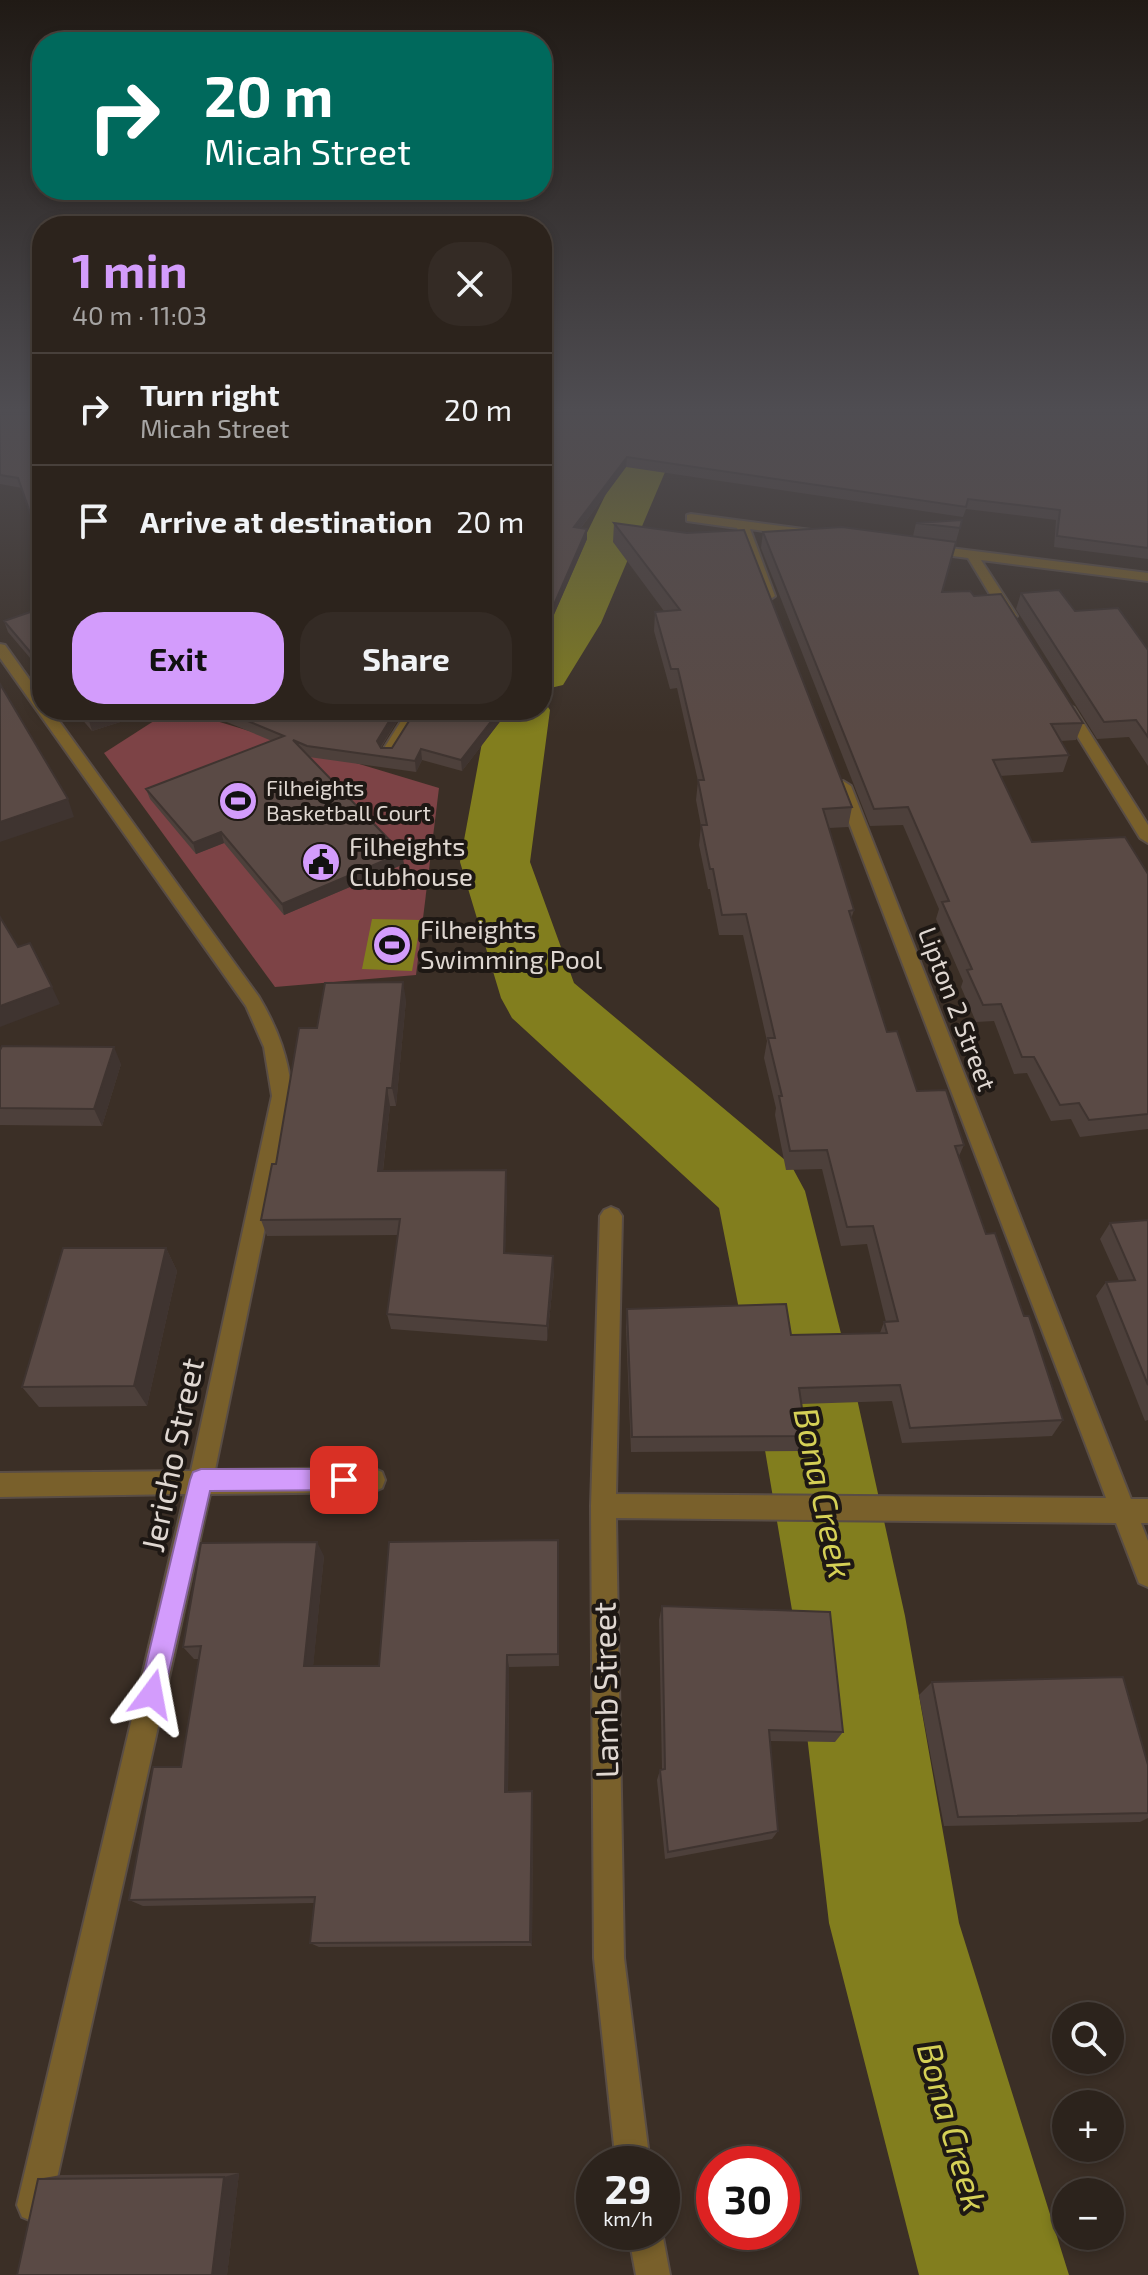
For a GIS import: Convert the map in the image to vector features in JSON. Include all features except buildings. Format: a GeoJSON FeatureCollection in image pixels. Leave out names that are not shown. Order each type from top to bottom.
{"type":"FeatureCollection","features":[{"type":"Feature","properties":{"kind":"street"},"geometry":{"type":"LineString","coordinates":[[707,520],[819,535]]}},
{"type":"Feature","properties":{"kind":"street"},"geometry":{"type":"LineString","coordinates":[[742,525],[776,613]]}},
{"type":"Feature","properties":{"kind":"street"},"geometry":{"type":"LineString","coordinates":[[911,547],[1148,577]]}},
{"type":"Feature","properties":{"kind":"street"},"geometry":{"type":"LineString","coordinates":[[972,555],[1022,636]]}},
{"type":"Feature","properties":{"kind":"street","name":"Jericho Street"},"geometry":{"type":"LineString","coordinates":[[0,648],[32,693]]}},
{"type":"Feature","properties":{"kind":"street"},"geometry":{"type":"LineString","coordinates":[[1056,690],[1148,838]]}},
{"type":"Feature","properties":{"kind":"street","name":"Jericho Street"},"geometry":{"type":"LineString","coordinates":[[29,2228],[201,1480],[282,1096],[281,1067],[272,1034],[253,1002],[51,720]]}},
{"type":"Feature","properties":{"kind":"street","name":"Lipton 2 Street"},"geometry":{"type":"LineString","coordinates":[[839,775],[1136,1511],[1148,1574]]}},
{"type":"Feature","properties":{"kind":"street","name":"Lamb Street"},"geometry":{"type":"LineString","coordinates":[[611,1216],[603,1506],[609,1958],[631,2146]]}},
{"type":"Feature","properties":{"kind":"street"},"geometry":{"type":"LineString","coordinates":[[0,1485],[373,1480]]}},
{"type":"Feature","properties":{"kind":"street"},"geometry":{"type":"LineString","coordinates":[[603,1506],[766,1505],[1136,1511]]}},
{"type":"Feature","properties":{"kind":"street"},"geometry":{"type":"LineString","coordinates":[[648,2250],[653,2275]]}},
{"type":"Feature","properties":{"kind":"lane"},"geometry":{"type":"LineString","coordinates":[[388,753],[408,720]]}},
{"type":"Feature","properties":{"kind":"shaded area"},"geometry":{"type":"Polygon","coordinates":[[[155,720],[213,720],[439,788],[416,975],[275,987],[104,753],[155,720]]]}},
{"type":"Feature","properties":{"kind":"shaded area","name":"Filheights Swimming Pool"},"geometry":{"type":"Polygon","coordinates":[[[372,919],[421,920],[412,971],[362,969],[372,919]]]}},
{"type":"Feature","properties":{"kind":"waterway","name":"Bona Creek"},"geometry":{"type":"LineString","coordinates":[[552,656],[572,623],[619,520]]}},
{"type":"Feature","properties":{"kind":"waterway","name":"Bona Creek"},"geometry":{"type":"LineString","coordinates":[[517,720],[495,862],[540,998],[760,1191],[804,1385],[849,1616],[894,1923],[994,2275]]}},
{"type":"Feature","properties":{"kind":"place","name":"Filheights Basketball Court"},"geometry":{"type":"Point","coordinates":[238,801]}},
{"type":"Feature","properties":{"kind":"place","name":"Filheights Clubhouse"},"geometry":{"type":"Point","coordinates":[321,862]}},
{"type":"Feature","properties":{"kind":"place","name":"Filheights Swimming Pool"},"geometry":{"type":"Point","coordinates":[392,945]}},
{"type":"Feature","properties":{"kind":"route"},"geometry":{"type":"LineString","coordinates":[[152,1694],[201,1480],[344,1480]]}}]}
